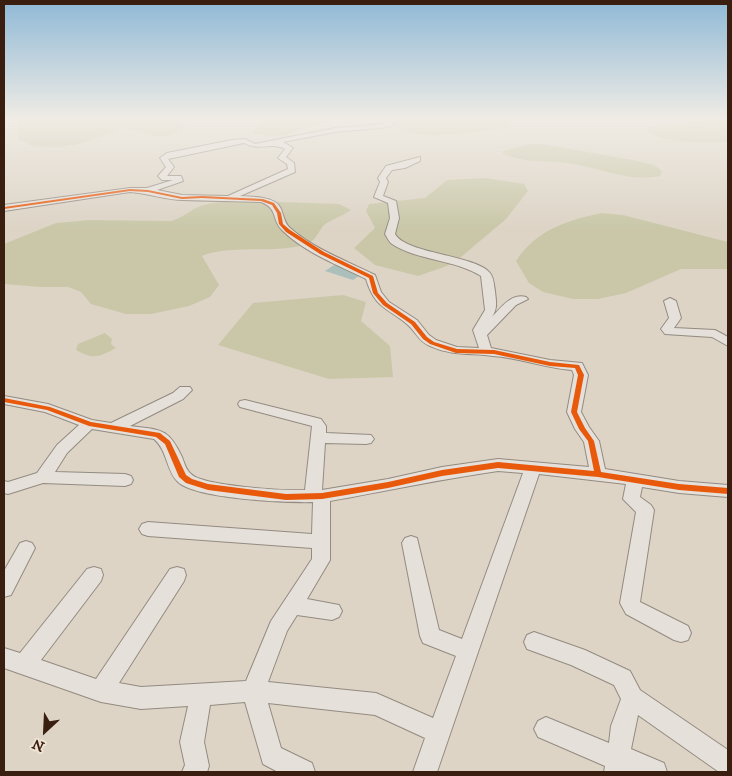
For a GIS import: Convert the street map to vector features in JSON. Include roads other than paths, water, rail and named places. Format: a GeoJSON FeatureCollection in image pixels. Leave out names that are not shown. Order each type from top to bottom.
{"type":"FeatureCollection","features":[{"type":"Feature","properties":{"kind":"street"},"geometry":{"type":"LineString","coordinates":[[148,191],[179,180],[178,178],[165,178],[162,176],[170,167],[164,161],[164,158],[168,156]]}},
{"type":"Feature","properties":{"kind":"street"},"geometry":{"type":"LineString","coordinates":[[229,198],[292,170],[290,163],[282,158],[283,156]]}},
{"type":"Feature","properties":{"kind":"street"},"geometry":{"type":"LineString","coordinates":[[417,159],[402,166],[388,168],[382,178],[384,182],[378,197],[392,200],[395,210],[393,217],[395,224],[390,234],[394,241],[416,250],[476,268],[486,274],[491,310],[479,330],[486,351]]}},
{"type":"Feature","properties":{"kind":"street"},"geometry":{"type":"LineString","coordinates":[[4,208],[130,190],[148,191],[182,198],[202,196],[262,200],[273,204],[279,213],[281,224],[322,253],[371,277],[376,293],[385,304],[413,324],[432,343],[456,351],[486,351],[550,364],[577,366],[581,375],[574,412],[582,429],[591,441],[598,474]]}},
{"type":"Feature","properties":{"kind":"street"},"geometry":{"type":"LineString","coordinates":[[480,334],[492,326],[512,303],[522,299]]}},
{"type":"Feature","properties":{"kind":"street"},"geometry":{"type":"LineString","coordinates":[[670,301],[675,318],[667,329],[670,331],[715,334],[728,342]]}},
{"type":"Feature","properties":{"kind":"street"},"geometry":{"type":"LineString","coordinates":[[113,429],[178,396],[185,390]]}},
{"type":"Feature","properties":{"kind":"street"},"geometry":{"type":"LineString","coordinates":[[4,400],[48,408],[88,424],[113,429],[144,431],[165,438],[183,477],[208,488],[286,497],[318,496],[388,486],[442,473],[498,465],[598,474],[679,488],[728,491]]}},
{"type":"Feature","properties":{"kind":"street"},"geometry":{"type":"LineString","coordinates":[[245,404],[316,422],[319,426],[318,496],[321,542],[320,560],[278,627],[253,691],[272,756],[304,772]]}},
{"type":"Feature","properties":{"kind":"street"},"geometry":{"type":"LineString","coordinates":[[43,477],[62,449],[88,424]]}},
{"type":"Feature","properties":{"kind":"street"},"geometry":{"type":"LineString","coordinates":[[318,438],[366,439]]}},
{"type":"Feature","properties":{"kind":"street"},"geometry":{"type":"LineString","coordinates":[[425,772],[533,468]]}},
{"type":"Feature","properties":{"kind":"street"},"geometry":{"type":"LineString","coordinates":[[4,487],[8,488],[43,477],[125,480]]}},
{"type":"Feature","properties":{"kind":"street"},"geometry":{"type":"LineString","coordinates":[[635,480],[631,499],[644,510],[630,603],[633,608],[681,633]]}},
{"type":"Feature","properties":{"kind":"street"},"geometry":{"type":"LineString","coordinates":[[148,529],[321,542]]}},
{"type":"Feature","properties":{"kind":"street"},"geometry":{"type":"LineString","coordinates":[[411,543],[430,636],[468,651]]}},
{"type":"Feature","properties":{"kind":"street"},"geometry":{"type":"LineString","coordinates":[[4,589],[26,548]]}},
{"type":"Feature","properties":{"kind":"street"},"geometry":{"type":"LineString","coordinates":[[94,575],[14,661],[101,691],[141,698],[253,691],[376,704],[440,732]]}},
{"type":"Feature","properties":{"kind":"street"},"geometry":{"type":"LineString","coordinates":[[101,691],[177,575]]}},
{"type":"Feature","properties":{"kind":"street"},"geometry":{"type":"LineString","coordinates":[[292,606],[332,611]]}},
{"type":"Feature","properties":{"kind":"street"},"geometry":{"type":"LineString","coordinates":[[534,642],[577,657],[622,678],[632,698],[728,764]]}},
{"type":"Feature","properties":{"kind":"street"},"geometry":{"type":"LineString","coordinates":[[194,772],[197,766],[192,742],[201,695]]}},
{"type":"Feature","properties":{"kind":"street"},"geometry":{"type":"LineString","coordinates":[[618,763],[623,726],[632,698]]}},
{"type":"Feature","properties":{"kind":"street"},"geometry":{"type":"LineString","coordinates":[[546,729],[618,763],[655,772]]}},
{"type":"Feature","properties":{"kind":"water"},"geometry":{"type":"Polygon","coordinates":[[[334,265],[362,274],[353,280],[325,271],[334,265]]]}}]}
